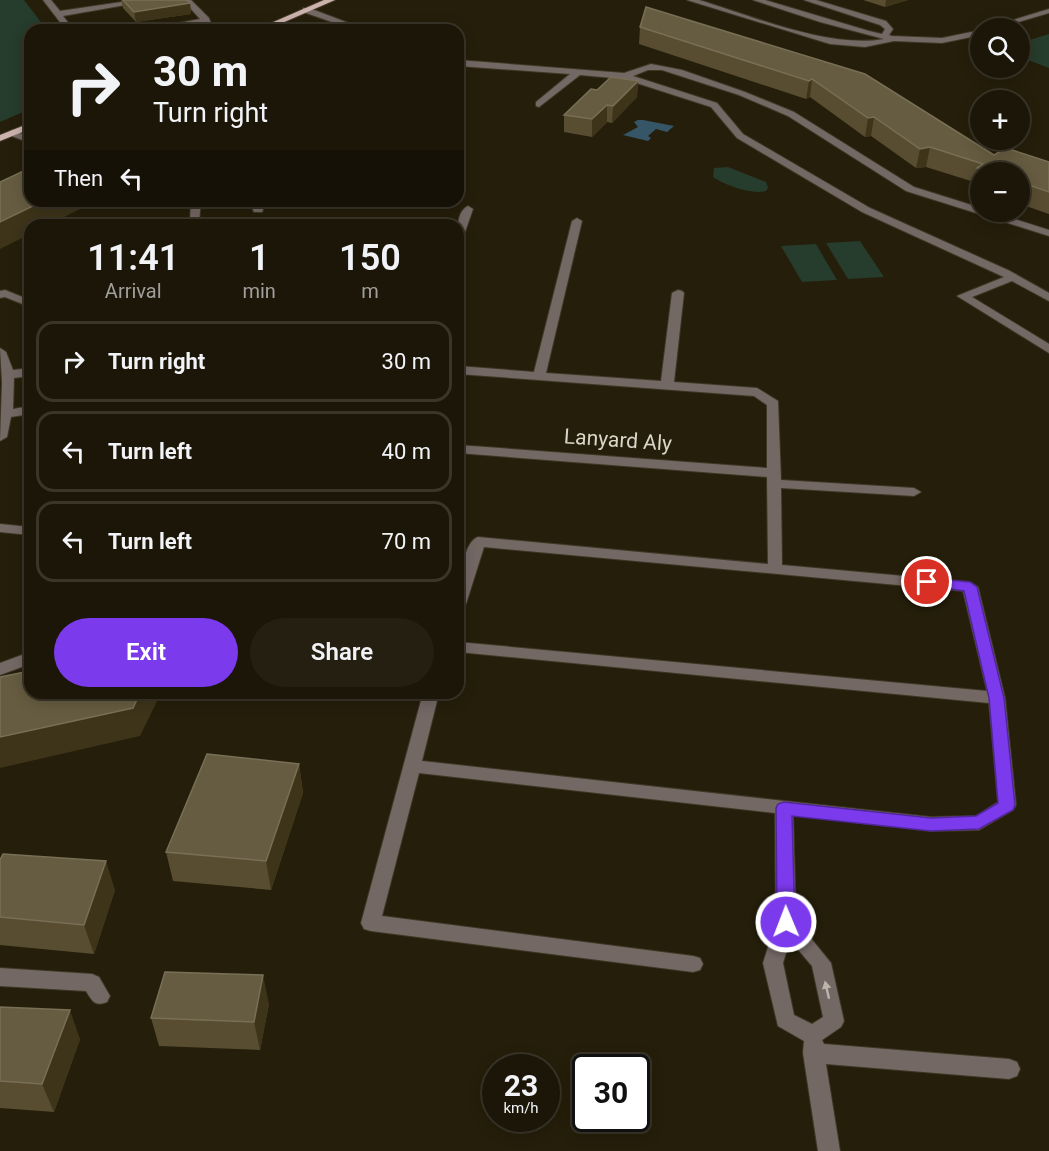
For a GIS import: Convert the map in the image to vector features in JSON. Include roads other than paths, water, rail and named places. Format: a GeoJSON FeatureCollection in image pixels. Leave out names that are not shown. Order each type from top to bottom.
{"type":"FeatureCollection","features":[{"type":"Feature","properties":{"kind":"main road"},"geometry":{"type":"LineString","coordinates":[[273,24],[326,1]]}},
{"type":"Feature","properties":{"kind":"main road"},"geometry":{"type":"LineString","coordinates":[[0,138],[24,128]]}},
{"type":"Feature","properties":{"kind":"street"},"geometry":{"type":"LineString","coordinates":[[52,7],[84,0]]}},
{"type":"Feature","properties":{"kind":"street"},"geometry":{"type":"LineString","coordinates":[[52,7],[150,0]]}},
{"type":"Feature","properties":{"kind":"street"},"geometry":{"type":"LineString","coordinates":[[187,0],[209,24]]}},
{"type":"Feature","properties":{"kind":"street"},"geometry":{"type":"LineString","coordinates":[[691,0],[830,42],[865,45],[900,39]]}},
{"type":"Feature","properties":{"kind":"street"},"geometry":{"type":"LineString","coordinates":[[757,0],[900,39],[948,40],[970,35]]}},
{"type":"Feature","properties":{"kind":"street"},"geometry":{"type":"LineString","coordinates":[[808,0],[883,23],[889,29],[884,36]]}},
{"type":"Feature","properties":{"kind":"street"},"geometry":{"type":"LineString","coordinates":[[52,7],[65,24]]}},
{"type":"Feature","properties":{"kind":"street"},"geometry":{"type":"LineString","coordinates":[[306,10],[346,24]]}},
{"type":"Feature","properties":{"kind":"street"},"geometry":{"type":"LineString","coordinates":[[1025,18],[1049,11]]}},
{"type":"Feature","properties":{"kind":"street"},"geometry":{"type":"LineString","coordinates":[[292,16],[319,24]]}},
{"type":"Feature","properties":{"kind":"street"},"geometry":{"type":"LineString","coordinates":[[182,24],[206,20]]}},
{"type":"Feature","properties":{"kind":"street"},"geometry":{"type":"LineString","coordinates":[[464,64],[501,72]]}},
{"type":"Feature","properties":{"kind":"street"},"geometry":{"type":"LineString","coordinates":[[625,76],[652,66],[695,77],[772,105],[791,114],[910,189],[1049,233]]}},
{"type":"Feature","properties":{"kind":"street"},"geometry":{"type":"LineString","coordinates":[[464,70],[542,77],[578,72],[625,76],[714,105],[740,136],[866,210],[1013,277],[1049,298]]}},
{"type":"Feature","properties":{"kind":"street"},"geometry":{"type":"LineString","coordinates":[[539,105],[578,72]]}},
{"type":"Feature","properties":{"kind":"street"},"geometry":{"type":"LineString","coordinates":[[12,133],[24,138]]}},
{"type":"Feature","properties":{"kind":"street"},"geometry":{"type":"LineString","coordinates":[[464,221],[468,209]]}},
{"type":"Feature","properties":{"kind":"street"},"geometry":{"type":"LineString","coordinates":[[539,377],[577,221]]}},
{"type":"Feature","properties":{"kind":"street"},"geometry":{"type":"LineString","coordinates":[[1013,277],[963,296],[1049,350]]}},
{"type":"Feature","properties":{"kind":"street"},"geometry":{"type":"LineString","coordinates":[[0,294],[4,293],[24,301]]}},
{"type":"Feature","properties":{"kind":"street"},"geometry":{"type":"LineString","coordinates":[[667,385],[678,294]]}},
{"type":"Feature","properties":{"kind":"street"},"geometry":{"type":"LineString","coordinates":[[0,352],[5,360],[8,398],[0,437]]}},
{"type":"Feature","properties":{"kind":"street"},"geometry":{"type":"LineString","coordinates":[[464,371],[757,392],[773,404],[775,567]]}},
{"type":"Feature","properties":{"kind":"street"},"geometry":{"type":"LineString","coordinates":[[6,375],[24,373]]}},
{"type":"Feature","properties":{"kind":"street"},"geometry":{"type":"LineString","coordinates":[[5,414],[24,411]]}},
{"type":"Feature","properties":{"kind":"street","name":"Lanyard Aly"},"geometry":{"type":"LineString","coordinates":[[464,450],[914,492]]}},
{"type":"Feature","properties":{"kind":"street"},"geometry":{"type":"LineString","coordinates":[[0,528],[24,526]]}},
{"type":"Feature","properties":{"kind":"street"},"geometry":{"type":"LineString","coordinates":[[412,766],[931,824],[979,823],[1007,805],[997,698],[970,587],[775,567],[478,542],[464,585]]}},
{"type":"Feature","properties":{"kind":"street"},"geometry":{"type":"LineString","coordinates":[[464,648],[997,698]]}},
{"type":"Feature","properties":{"kind":"street"},"geometry":{"type":"LineString","coordinates":[[0,669],[24,660]]}},
{"type":"Feature","properties":{"kind":"street"},"geometry":{"type":"LineString","coordinates":[[429,699],[371,923],[693,964]]}},
{"type":"Feature","properties":{"kind":"street"},"geometry":{"type":"LineString","coordinates":[[784,808],[786,922],[773,963],[785,1020],[813,1044],[1009,1069]]}},
{"type":"Feature","properties":{"kind":"street"},"geometry":{"type":"LineString","coordinates":[[786,922],[821,963],[834,1021],[813,1044]]}},
{"type":"Feature","properties":{"kind":"street"},"geometry":{"type":"LineString","coordinates":[[0,977],[92,982],[100,996]]}},
{"type":"Feature","properties":{"kind":"street"},"geometry":{"type":"LineString","coordinates":[[813,1044],[829,1151]]}},
{"type":"Feature","properties":{"kind":"water"},"geometry":{"type":"Polygon","coordinates":[[[638,120],[674,126],[667,132],[656,129],[648,136],[651,138],[648,141],[623,135],[638,127],[634,122],[638,120]]]}}]}
